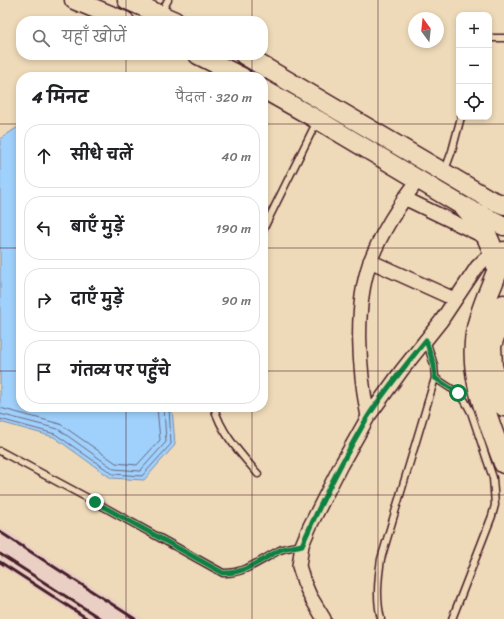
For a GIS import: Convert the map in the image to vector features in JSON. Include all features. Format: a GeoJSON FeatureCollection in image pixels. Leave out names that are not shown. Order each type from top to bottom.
{"type":"FeatureCollection","features":[{"type":"Feature","properties":{"kind":"main road"},"geometry":{"type":"LineString","coordinates":[[74,0],[113,16]]}},
{"type":"Feature","properties":{"kind":"main road"},"geometry":{"type":"LineString","coordinates":[[134,2],[165,14]]}},
{"type":"Feature","properties":{"kind":"main road"},"geometry":{"type":"LineString","coordinates":[[208,60],[232,72]]}},
{"type":"Feature","properties":{"kind":"main road"},"geometry":{"type":"LineString","coordinates":[[253,60],[489,199],[504,205]]}},
{"type":"Feature","properties":{"kind":"main road"},"geometry":{"type":"LineString","coordinates":[[268,92],[466,208],[504,226]]}},
{"type":"Feature","properties":{"kind":"main road"},"geometry":{"type":"LineString","coordinates":[[466,208],[479,222],[496,254],[486,298],[478,323],[474,356],[476,375],[504,463]]}},
{"type":"Feature","properties":{"kind":"main road"},"geometry":{"type":"LineString","coordinates":[[504,306],[491,346],[492,366],[504,406]]}},
{"type":"Feature","properties":{"kind":"street"},"geometry":{"type":"LineString","coordinates":[[368,417],[363,391],[360,333],[366,276],[370,261],[378,243],[404,198],[418,180]]}},
{"type":"Feature","properties":{"kind":"street"},"geometry":{"type":"LineString","coordinates":[[404,198],[496,254]]}},
{"type":"Feature","properties":{"kind":"street"},"geometry":{"type":"LineString","coordinates":[[324,619],[310,596],[299,566],[302,545],[314,519],[368,417],[441,320],[477,266],[484,260],[496,254]]}},
{"type":"Feature","properties":{"kind":"street"},"geometry":{"type":"LineString","coordinates":[[370,261],[454,299]]}},
{"type":"Feature","properties":{"kind":"lane"},"geometry":{"type":"LineString","coordinates":[[492,38],[504,38]]}},
{"type":"Feature","properties":{"kind":"lane"},"geometry":{"type":"LineString","coordinates":[[268,220],[318,120]]}},
{"type":"Feature","properties":{"kind":"lane"},"geometry":{"type":"LineString","coordinates":[[444,172],[452,151],[460,120]]}},
{"type":"Feature","properties":{"kind":"lane"},"geometry":{"type":"LineString","coordinates":[[381,619],[378,601],[378,574],[381,559],[435,378],[434,365],[426,340]]}},
{"type":"Feature","properties":{"kind":"lane"},"geometry":{"type":"LineString","coordinates":[[435,378],[458,393],[472,412],[494,478],[495,491],[495,505],[492,516],[452,619]]}},
{"type":"Feature","properties":{"kind":"lane"},"geometry":{"type":"LineString","coordinates":[[215,412],[236,448],[258,474]]}},
{"type":"Feature","properties":{"kind":"lane"},"geometry":{"type":"LineString","coordinates":[[0,451],[223,573],[234,574],[245,570],[282,549],[302,545]]}},
{"type":"Feature","properties":{"kind":"shaded area"},"geometry":{"type":"Polygon","coordinates":[[[0,526],[144,619],[81,619],[0,566],[0,526]]]}},
{"type":"Feature","properties":{"kind":"water"},"geometry":{"type":"Polygon","coordinates":[[[16,128],[16,412],[172,412],[175,445],[144,480],[111,478],[54,437],[0,422],[0,139],[16,128]]]}},
{"type":"Feature","properties":{"kind":"railway"},"geometry":{"type":"LineString","coordinates":[[0,532],[135,619]]}},
{"type":"Feature","properties":{"kind":"railway"},"geometry":{"type":"LineString","coordinates":[[0,554],[101,619]]}},
{"type":"Feature","properties":{"kind":"railway"},"geometry":{"type":"LineString","coordinates":[[0,562],[88,619]]}},
{"type":"Feature","properties":{"kind":"route"},"geometry":{"type":"LineString","coordinates":[[95,502],[223,573],[234,574],[245,570],[282,549],[302,545],[310,526],[368,417],[426,340],[432,355],[435,378],[458,393]]}}]}
